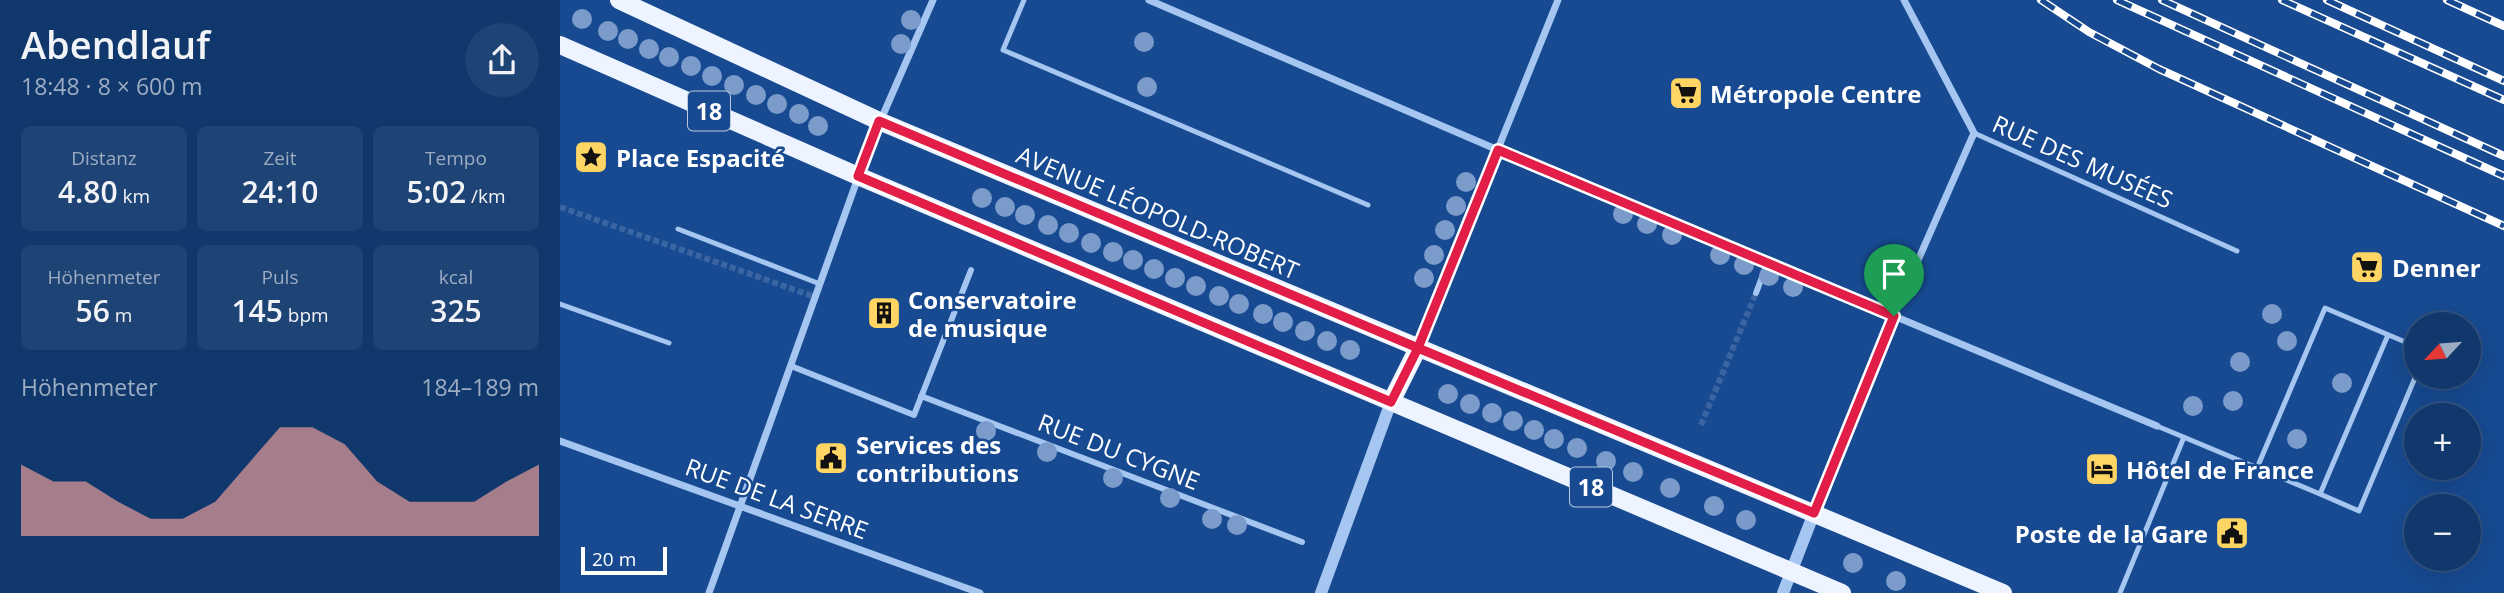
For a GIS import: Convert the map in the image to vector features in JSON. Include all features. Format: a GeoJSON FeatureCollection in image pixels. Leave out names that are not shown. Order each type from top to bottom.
{"type":"FeatureCollection","features":[{"type":"Feature","properties":{"kind":"main road","name":"AVENUE LÉOPOLD-ROBERT"},"geometry":{"type":"LineString","coordinates":[[619,0],[879,121],[2003,593]]}},
{"type":"Feature","properties":{"kind":"main road","name":"18"},"geometry":{"type":"LineString","coordinates":[[560,45],[858,176],[1842,593]]}},
{"type":"Feature","properties":{"kind":"main road"},"geometry":{"type":"LineString","coordinates":[[1391,402],[1418,348]]}},
{"type":"Feature","properties":{"kind":"street"},"geometry":{"type":"LineString","coordinates":[[709,593],[858,176],[879,121],[933,0]]}},
{"type":"Feature","properties":{"kind":"street"},"geometry":{"type":"LineString","coordinates":[[1149,0],[1498,150],[2157,426]]}},
{"type":"Feature","properties":{"kind":"street"},"geometry":{"type":"LineString","coordinates":[[1418,348],[1558,0]]}},
{"type":"Feature","properties":{"kind":"street","name":"RUE DES MUSÉES"},"geometry":{"type":"LineString","coordinates":[[1904,0],[1974,133]]}},
{"type":"Feature","properties":{"kind":"street"},"geometry":{"type":"LineString","coordinates":[[1783,593],[1894,316],[1974,133]]}},
{"type":"Feature","properties":{"kind":"street"},"geometry":{"type":"LineString","coordinates":[[1756,293],[1768,264]]}},
{"type":"Feature","properties":{"kind":"street"},"geometry":{"type":"LineString","coordinates":[[791,366],[914,415],[971,270]]}},
{"type":"Feature","properties":{"kind":"street","name":"RUE DU CYGNE"},"geometry":{"type":"LineString","coordinates":[[921,396],[1302,542]]}},
{"type":"Feature","properties":{"kind":"street"},"geometry":{"type":"LineString","coordinates":[[1321,593],[1391,402]]}},
{"type":"Feature","properties":{"kind":"street","name":"RUE DE LA SERRE"},"geometry":{"type":"LineString","coordinates":[[560,441],[980,593]]}},
{"type":"Feature","properties":{"kind":"lane"},"geometry":{"type":"LineString","coordinates":[[1024,0],[1003,50],[1368,205]]}},
{"type":"Feature","properties":{"kind":"lane","name":"RUE DES MUSÉES"},"geometry":{"type":"LineString","coordinates":[[1974,133],[2237,251]]}},
{"type":"Feature","properties":{"kind":"lane"},"geometry":{"type":"LineString","coordinates":[[678,229],[820,284]]}},
{"type":"Feature","properties":{"kind":"lane"},"geometry":{"type":"LineString","coordinates":[[560,304],[669,342]]}},
{"type":"Feature","properties":{"kind":"lane"},"geometry":{"type":"LineString","coordinates":[[2258,468],[2325,308],[2404,342]]}},
{"type":"Feature","properties":{"kind":"lane"},"geometry":{"type":"LineString","coordinates":[[2320,494],[2388,335]]}},
{"type":"Feature","properties":{"kind":"lane"},"geometry":{"type":"LineString","coordinates":[[2157,426],[2358,511],[2410,389]]}},
{"type":"Feature","properties":{"kind":"lane"},"geometry":{"type":"LineString","coordinates":[[2120,593],[2184,437]]}},
{"type":"Feature","properties":{"kind":"tunnel"},"geometry":{"type":"LineString","coordinates":[[560,207],[815,297]]}},
{"type":"Feature","properties":{"kind":"tunnel"},"geometry":{"type":"LineString","coordinates":[[1701,425],[1756,293]]}},
{"type":"Feature","properties":{"kind":"railway"},"geometry":{"type":"LineString","coordinates":[[2041,0],[2089,32],[2159,69],[2504,226]]}},
{"type":"Feature","properties":{"kind":"railway"},"geometry":{"type":"LineString","coordinates":[[2117,0],[2504,176]]}},
{"type":"Feature","properties":{"kind":"railway"},"geometry":{"type":"LineString","coordinates":[[2162,0],[2504,156]]}},
{"type":"Feature","properties":{"kind":"railway"},"geometry":{"type":"LineString","coordinates":[[2282,0],[2504,100]]}},
{"type":"Feature","properties":{"kind":"railway"},"geometry":{"type":"LineString","coordinates":[[2327,0],[2504,81]]}},
{"type":"Feature","properties":{"kind":"railway"},"geometry":{"type":"LineString","coordinates":[[2447,0],[2504,26]]}},
{"type":"Feature","properties":{"kind":"place","name":"Métropole Centre"},"geometry":{"type":"Point","coordinates":[1686,93]}},
{"type":"Feature","properties":{"kind":"place","name":"Place Espacité"},"geometry":{"type":"Point","coordinates":[591,157]}},
{"type":"Feature","properties":{"kind":"place","name":"Denner"},"geometry":{"type":"Point","coordinates":[2367,267]}},
{"type":"Feature","properties":{"kind":"place","name":"Conservatoire de musique"},"geometry":{"type":"Point","coordinates":[884,313]}},
{"type":"Feature","properties":{"kind":"place","name":"Services des contributions"},"geometry":{"type":"Point","coordinates":[831,458]}},
{"type":"Feature","properties":{"kind":"place","name":"Hôtel de France"},"geometry":{"type":"Point","coordinates":[2102,469]}},
{"type":"Feature","properties":{"kind":"place","name":"Poste de la Gare"},"geometry":{"type":"Point","coordinates":[2232,533]}},
{"type":"Feature","properties":{"kind":"route"},"geometry":{"type":"LineString","coordinates":[[1894,316],[1498,150],[1418,348],[879,121],[858,176],[1391,402],[1418,348],[1814,513],[1894,316]]}}]}
